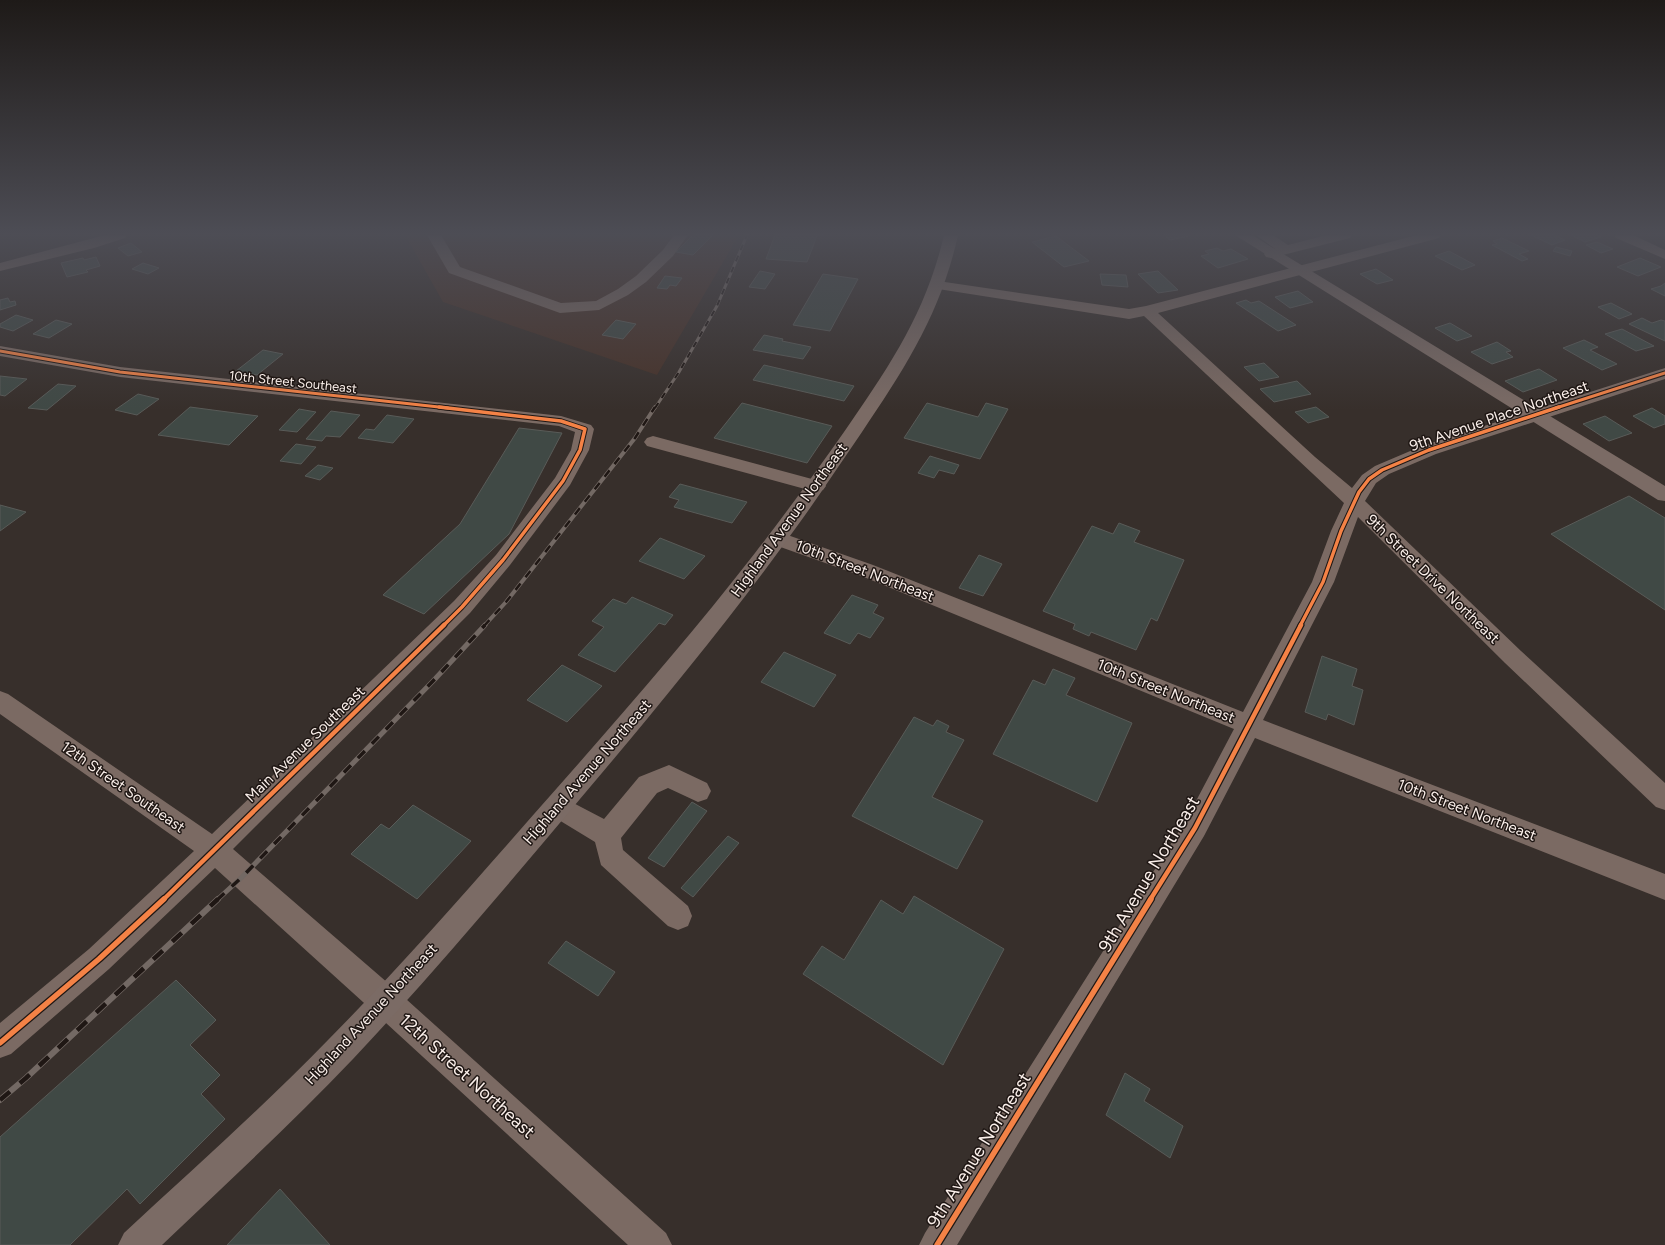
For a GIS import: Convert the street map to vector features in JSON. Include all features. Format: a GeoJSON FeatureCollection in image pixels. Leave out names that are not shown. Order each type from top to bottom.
{"type":"FeatureCollection","features":[{"type":"Feature","properties":{"kind":"main road","name":"Highland Avenue Northeast"},"geometry":{"type":"LineString","coordinates":[[136,1245],[339,1051],[385,1002],[492,883],[674,671],[779,539],[816,486],[903,356],[934,293]]}},
{"type":"Feature","properties":{"kind":"main road"},"geometry":{"type":"LineString","coordinates":[[1334,293],[1665,495]]}},
{"type":"Feature","properties":{"kind":"street"},"geometry":{"type":"LineString","coordinates":[[518,293],[560,308],[599,305],[621,293]]}},
{"type":"Feature","properties":{"kind":"street"},"geometry":{"type":"LineString","coordinates":[[991,293],[1128,314],[1147,311],[1215,293]]}},
{"type":"Feature","properties":{"kind":"street","name":"9th Street Drive Northeast"},"geometry":{"type":"LineString","coordinates":[[1147,311],[1354,502],[1514,657],[1665,799]]}},
{"type":"Feature","properties":{"kind":"street","name":"10th Street Southeast"},"geometry":{"type":"LineString","coordinates":[[0,351],[120,372],[561,421],[585,429]]}},
{"type":"Feature","properties":{"kind":"street","name":"9th Avenue Place Northeast"},"geometry":{"type":"LineString","coordinates":[[1354,502],[1358,492],[1369,479],[1382,470],[1429,450],[1665,373]]}},
{"type":"Feature","properties":{"kind":"street","name":"Main Avenue Southeast"},"geometry":{"type":"LineString","coordinates":[[0,1044],[99,959],[164,899],[462,607],[503,560],[563,481],[580,450],[585,429]]}},
{"type":"Feature","properties":{"kind":"street"},"geometry":{"type":"LineString","coordinates":[[653,442],[816,486]]}},
{"type":"Feature","properties":{"kind":"street","name":"9th Avenue Northeast"},"geometry":{"type":"LineString","coordinates":[[937,1245],[1195,828],[1323,582],[1354,502]]}},
{"type":"Feature","properties":{"kind":"street","name":"10th Street Northeast"},"geometry":{"type":"LineString","coordinates":[[779,539],[881,576],[1249,724],[1665,887]]}},
{"type":"Feature","properties":{"kind":"street","name":"12th Street Southeast"},"geometry":{"type":"LineString","coordinates":[[0,702],[214,850],[242,877]]}},
{"type":"Feature","properties":{"kind":"street"},"geometry":{"type":"LineString","coordinates":[[607,835],[648,785],[669,776],[698,791]]}},
{"type":"Feature","properties":{"kind":"street"},"geometry":{"type":"LineString","coordinates":[[558,806],[607,835],[611,856],[678,916]]}},
{"type":"Feature","properties":{"kind":"street","name":"12th Street Northeast"},"geometry":{"type":"LineString","coordinates":[[242,877],[385,1002],[654,1245]]}},
{"type":"Feature","properties":{"kind":"shaded area"},"geometry":{"type":"Polygon","coordinates":[[[438,293],[705,293],[657,375],[443,302],[438,293]]]}},
{"type":"Feature","properties":{"kind":"building"},"geometry":{"type":"Polygon","coordinates":[[[812,293],[850,293],[830,331],[793,325],[812,293]]]}},
{"type":"Feature","properties":{"kind":"building"},"geometry":{"type":"Polygon","coordinates":[[[1290,293],[1301,293],[1313,302],[1290,308],[1275,297],[1290,293]]]}},
{"type":"Feature","properties":{"kind":"building"},"geometry":{"type":"Polygon","coordinates":[[[8,298],[10,302],[15,301],[16,305],[0,310],[0,300],[8,298]]]}},
{"type":"Feature","properties":{"kind":"building"},"geometry":{"type":"Polygon","coordinates":[[[1246,300],[1251,303],[1259,301],[1296,325],[1278,331],[1236,303],[1246,300]]]}},
{"type":"Feature","properties":{"kind":"building"},"geometry":{"type":"Polygon","coordinates":[[[1611,303],[1632,314],[1619,319],[1598,307],[1611,303]]]}},
{"type":"Feature","properties":{"kind":"building"},"geometry":{"type":"Polygon","coordinates":[[[16,315],[33,320],[13,331],[0,327],[0,324],[16,315]]]}},
{"type":"Feature","properties":{"kind":"building"},"geometry":{"type":"Polygon","coordinates":[[[1642,318],[1652,323],[1661,320],[1665,321],[1665,341],[1629,324],[1642,318]]]}},
{"type":"Feature","properties":{"kind":"building"},"geometry":{"type":"Polygon","coordinates":[[[56,320],[72,324],[49,338],[33,334],[56,320]]]}},
{"type":"Feature","properties":{"kind":"building"},"geometry":{"type":"Polygon","coordinates":[[[616,320],[636,324],[623,339],[602,335],[616,320]]]}},
{"type":"Feature","properties":{"kind":"building"},"geometry":{"type":"Polygon","coordinates":[[[1450,323],[1472,336],[1457,341],[1435,328],[1450,323]]]}},
{"type":"Feature","properties":{"kind":"building"},"geometry":{"type":"Polygon","coordinates":[[[1622,329],[1654,346],[1636,351],[1605,334],[1622,329]]]}},
{"type":"Feature","properties":{"kind":"building"},"geometry":{"type":"Polygon","coordinates":[[[764,335],[783,339],[782,341],[811,347],[803,359],[753,350],[764,335]]]}},
{"type":"Feature","properties":{"kind":"building"},"geometry":{"type":"Polygon","coordinates":[[[1584,340],[1598,347],[1590,350],[1617,364],[1602,370],[1563,348],[1584,340]]]}},
{"type":"Feature","properties":{"kind":"building"},"geometry":{"type":"Polygon","coordinates":[[[1497,342],[1511,351],[1506,352],[1513,357],[1492,364],[1471,352],[1497,342]]]}},
{"type":"Feature","properties":{"kind":"building"},"geometry":{"type":"Polygon","coordinates":[[[263,350],[283,354],[257,375],[236,371],[263,350]]]}},
{"type":"Feature","properties":{"kind":"building"},"geometry":{"type":"Polygon","coordinates":[[[1264,363],[1279,377],[1259,381],[1244,367],[1264,363]]]}},
{"type":"Feature","properties":{"kind":"building"},"geometry":{"type":"Polygon","coordinates":[[[764,365],[854,386],[844,401],[753,380],[764,365]]]}},
{"type":"Feature","properties":{"kind":"building"},"geometry":{"type":"Polygon","coordinates":[[[1539,369],[1557,380],[1523,392],[1505,381],[1539,369]]]}},
{"type":"Feature","properties":{"kind":"building"},"geometry":{"type":"Polygon","coordinates":[[[0,376],[27,379],[5,396],[0,395],[0,376]]]}},
{"type":"Feature","properties":{"kind":"building"},"geometry":{"type":"Polygon","coordinates":[[[1297,381],[1311,394],[1274,402],[1260,389],[1297,381]]]}},
{"type":"Feature","properties":{"kind":"building"},"geometry":{"type":"Polygon","coordinates":[[[58,384],[76,386],[47,410],[28,408],[58,384]]]}},
{"type":"Feature","properties":{"kind":"building"},"geometry":{"type":"Polygon","coordinates":[[[138,394],[159,399],[137,415],[115,410],[138,394]]]}},
{"type":"Feature","properties":{"kind":"building"},"geometry":{"type":"Polygon","coordinates":[[[742,403],[832,426],[807,463],[714,438],[742,403]]]}},
{"type":"Feature","properties":{"kind":"building"},"geometry":{"type":"Polygon","coordinates":[[[927,403],[978,417],[986,403],[1008,409],[980,459],[904,438],[927,403]]]}},
{"type":"Feature","properties":{"kind":"building"},"geometry":{"type":"Polygon","coordinates":[[[190,407],[258,416],[229,445],[158,435],[190,407]]]}},
{"type":"Feature","properties":{"kind":"building"},"geometry":{"type":"Polygon","coordinates":[[[1316,407],[1329,417],[1308,423],[1295,412],[1316,407]]]}},
{"type":"Feature","properties":{"kind":"building"},"geometry":{"type":"Polygon","coordinates":[[[1652,408],[1665,416],[1665,424],[1654,428],[1633,416],[1652,408]]]}},
{"type":"Feature","properties":{"kind":"building"},"geometry":{"type":"Polygon","coordinates":[[[299,409],[316,412],[297,432],[279,430],[299,409]]]}},
{"type":"Feature","properties":{"kind":"building"},"geometry":{"type":"Polygon","coordinates":[[[331,411],[360,415],[340,437],[326,436],[322,441],[306,439],[331,411]]]}},
{"type":"Feature","properties":{"kind":"building"},"geometry":{"type":"Polygon","coordinates":[[[387,415],[414,419],[393,443],[358,438],[366,429],[374,430],[387,415]]]}},
{"type":"Feature","properties":{"kind":"building"},"geometry":{"type":"Polygon","coordinates":[[[1605,416],[1632,433],[1609,441],[1583,424],[1605,416]]]}},
{"type":"Feature","properties":{"kind":"building"},"geometry":{"type":"Polygon","coordinates":[[[519,428],[562,433],[509,534],[424,614],[383,595],[460,524],[519,428]]]}},
{"type":"Feature","properties":{"kind":"building"},"geometry":{"type":"Polygon","coordinates":[[[296,444],[316,447],[301,464],[280,461],[296,444]]]}},
{"type":"Feature","properties":{"kind":"building"},"geometry":{"type":"Polygon","coordinates":[[[930,456],[959,465],[954,474],[939,470],[934,478],[918,473],[930,456]]]}},
{"type":"Feature","properties":{"kind":"building"},"geometry":{"type":"Polygon","coordinates":[[[318,465],[333,468],[320,480],[305,476],[318,465]]]}},
{"type":"Feature","properties":{"kind":"building"},"geometry":{"type":"Polygon","coordinates":[[[680,484],[747,502],[732,523],[674,507],[679,500],[669,497],[680,484]]]}},
{"type":"Feature","properties":{"kind":"building"},"geometry":{"type":"Polygon","coordinates":[[[1629,496],[1665,518],[1665,610],[1551,534],[1629,496]]]}},
{"type":"Feature","properties":{"kind":"building"},"geometry":{"type":"Polygon","coordinates":[[[0,505],[26,512],[0,531],[0,505]]]}},
{"type":"Feature","properties":{"kind":"building"},"geometry":{"type":"Polygon","coordinates":[[[1119,523],[1140,531],[1134,542],[1184,560],[1157,621],[1151,618],[1136,650],[1091,632],[1089,636],[1073,629],[1075,624],[1043,611],[1092,526],[1113,534],[1119,523]]]}},
{"type":"Feature","properties":{"kind":"building"},"geometry":{"type":"Polygon","coordinates":[[[660,538],[705,556],[684,579],[639,561],[660,538]]]}},
{"type":"Feature","properties":{"kind":"building"},"geometry":{"type":"Polygon","coordinates":[[[979,555],[1002,564],[983,596],[959,588],[979,555]]]}},
{"type":"Feature","properties":{"kind":"building"},"geometry":{"type":"Polygon","coordinates":[[[852,595],[878,605],[873,613],[884,618],[870,638],[858,633],[850,644],[824,633],[852,595]]]}},
{"type":"Feature","properties":{"kind":"building"},"geometry":{"type":"Polygon","coordinates":[[[632,597],[673,615],[665,625],[659,623],[615,672],[578,655],[604,627],[592,621],[613,599],[626,604],[632,597]]]}},
{"type":"Feature","properties":{"kind":"building"},"geometry":{"type":"Polygon","coordinates":[[[784,652],[836,675],[814,707],[761,682],[784,652]]]}},
{"type":"Feature","properties":{"kind":"building"},"geometry":{"type":"Polygon","coordinates":[[[1322,656],[1357,669],[1352,686],[1363,690],[1354,725],[1328,714],[1326,720],[1305,712],[1322,656]]]}},
{"type":"Feature","properties":{"kind":"building"},"geometry":{"type":"Polygon","coordinates":[[[562,665],[602,686],[567,722],[527,700],[562,665]]]}},
{"type":"Feature","properties":{"kind":"building"},"geometry":{"type":"Polygon","coordinates":[[[1053,669],[1075,678],[1066,695],[1132,723],[1097,802],[993,754],[1033,680],[1045,685],[1053,669]]]}},
{"type":"Feature","properties":{"kind":"building"},"geometry":{"type":"Polygon","coordinates":[[[914,717],[933,726],[937,720],[949,726],[946,732],[964,740],[932,797],[983,821],[957,869],[852,816],[914,717]]]}},
{"type":"Feature","properties":{"kind":"building"},"geometry":{"type":"Polygon","coordinates":[[[692,802],[707,811],[664,867],[648,858],[692,802]]]}},
{"type":"Feature","properties":{"kind":"building"},"geometry":{"type":"Polygon","coordinates":[[[413,805],[471,841],[417,899],[351,854],[381,824],[389,829],[413,805]]]}},
{"type":"Feature","properties":{"kind":"building"},"geometry":{"type":"Polygon","coordinates":[[[728,836],[739,843],[693,897],[681,888],[728,836]]]}},
{"type":"Feature","properties":{"kind":"building"},"geometry":{"type":"Polygon","coordinates":[[[914,896],[1004,949],[943,1065],[803,974],[822,946],[844,960],[881,900],[903,914],[914,896]]]}},
{"type":"Feature","properties":{"kind":"building"},"geometry":{"type":"Polygon","coordinates":[[[566,941],[615,972],[598,996],[548,963],[566,941]]]}},
{"type":"Feature","properties":{"kind":"building"},"geometry":{"type":"Polygon","coordinates":[[[176,980],[216,1020],[190,1045],[220,1075],[201,1094],[225,1119],[140,1204],[127,1189],[70,1245],[0,1245],[0,1137],[176,980]]]}},
{"type":"Feature","properties":{"kind":"building"},"geometry":{"type":"Polygon","coordinates":[[[1125,1073],[1150,1089],[1144,1101],[1183,1126],[1170,1158],[1106,1115],[1125,1073]]]}},
{"type":"Feature","properties":{"kind":"building"},"geometry":{"type":"Polygon","coordinates":[[[280,1189],[330,1245],[227,1245],[280,1189]]]}},
{"type":"Feature","properties":{"kind":"railway"},"geometry":{"type":"LineString","coordinates":[[655,408],[679,372],[717,306],[722,293]]}},
{"type":"Feature","properties":{"kind":"railway"},"geometry":{"type":"LineString","coordinates":[[484,626],[506,602],[635,438],[655,407]]}},
{"type":"Feature","properties":{"kind":"railway"},"geometry":{"type":"LineString","coordinates":[[217,900],[242,877],[435,679],[485,625]]}},
{"type":"Feature","properties":{"kind":"railway"},"geometry":{"type":"LineString","coordinates":[[0,1100],[26,1078],[218,899]]}},
{"type":"Feature","properties":{"kind":"cycle path"},"geometry":{"type":"LineString","coordinates":[[0,351],[120,372],[561,421],[585,429],[580,450],[563,481],[503,560],[462,607],[164,899],[99,959],[0,1043]]}},
{"type":"Feature","properties":{"kind":"cycle path"},"geometry":{"type":"LineString","coordinates":[[937,1245],[1195,828],[1323,582],[1341,531],[1359,492],[1369,479],[1382,470],[1429,450],[1665,373]]}}]}
